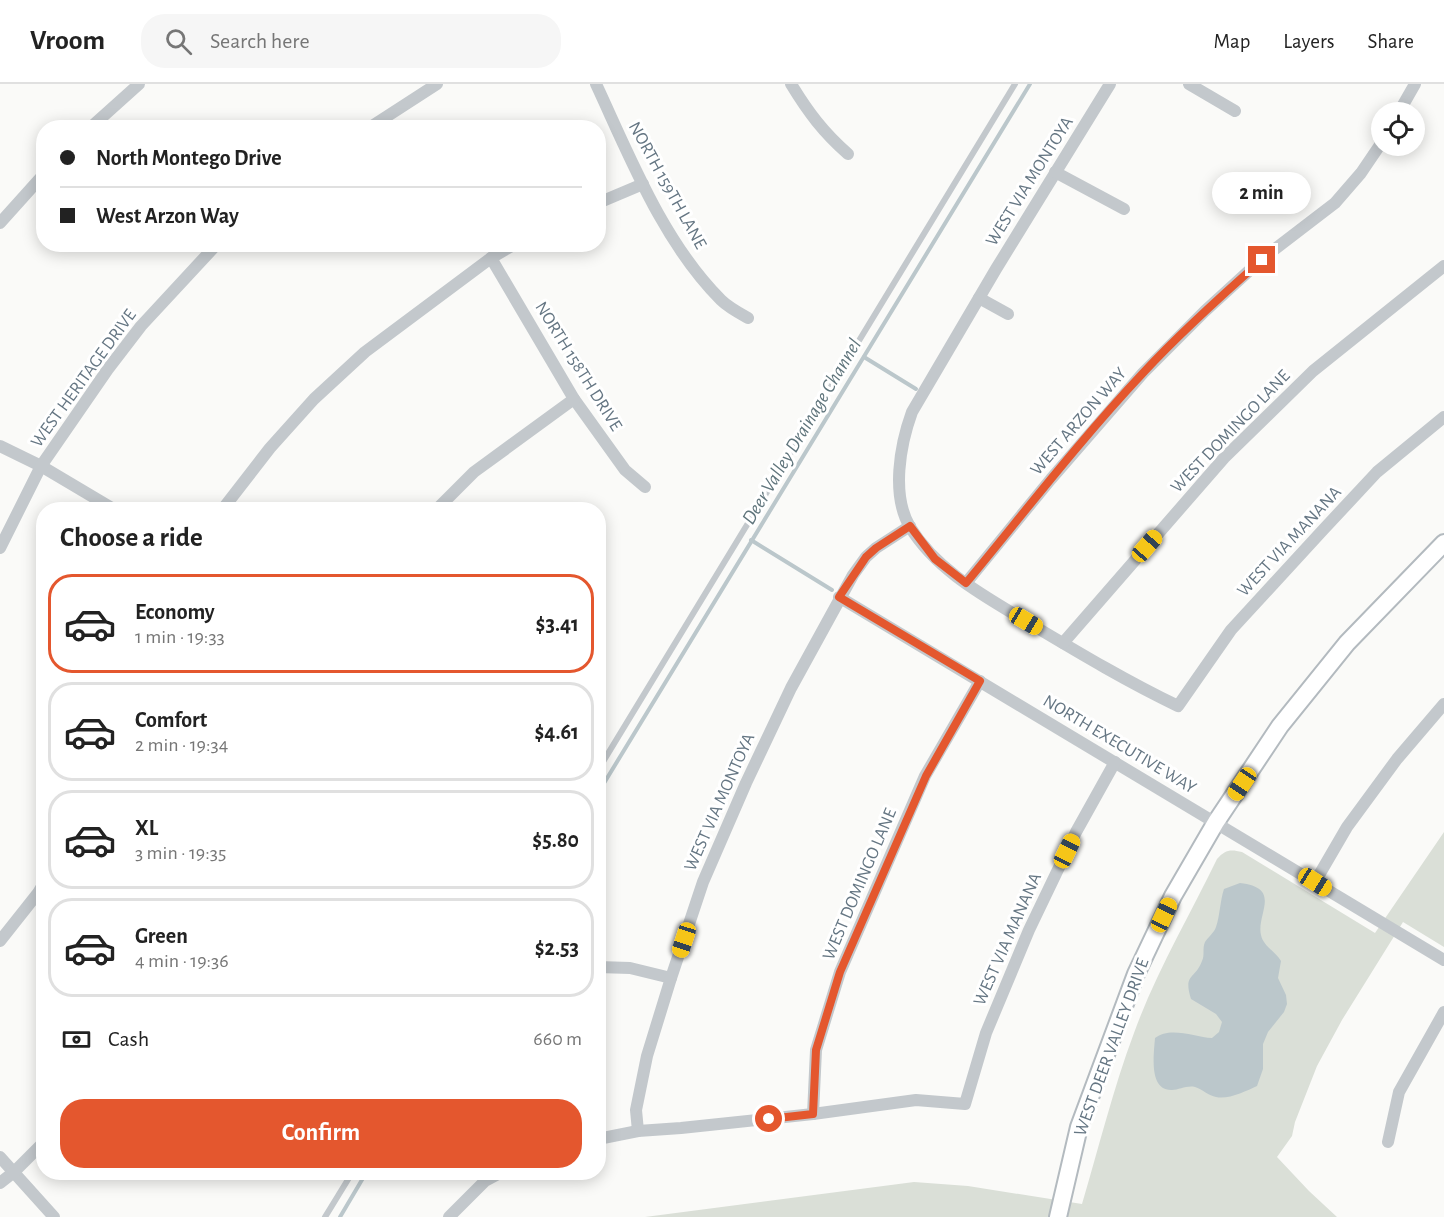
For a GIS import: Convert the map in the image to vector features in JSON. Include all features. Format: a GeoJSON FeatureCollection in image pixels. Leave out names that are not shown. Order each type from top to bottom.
{"type":"FeatureCollection","features":[{"type":"Feature","properties":{"kind":"street"},"geometry":{"type":"LineString","coordinates":[[99,120],[139,84]]}},
{"type":"Feature","properties":{"kind":"street"},"geometry":{"type":"LineString","coordinates":[[381,120],[437,84]]}},
{"type":"Feature","properties":{"kind":"street","name":"NORTH 159TH LANE"},"geometry":{"type":"LineString","coordinates":[[596,84],[643,184],[682,253],[722,301],[748,318]]}},
{"type":"Feature","properties":{"kind":"street"},"geometry":{"type":"LineString","coordinates":[[791,84],[820,128],[848,154]]}},
{"type":"Feature","properties":{"kind":"street","name":"WEST VIA MONTOYA"},"geometry":{"type":"LineString","coordinates":[[1110,84],[923,391],[906,430],[899,479],[902,505],[910,526],[935,559],[966,583],[1063,643],[1126,681],[1178,706]]}},
{"type":"Feature","properties":{"kind":"street"},"geometry":{"type":"LineString","coordinates":[[1189,84],[1235,111]]}},
{"type":"Feature","properties":{"kind":"street"},"geometry":{"type":"LineString","coordinates":[[1405,102],[1415,84]]}},
{"type":"Feature","properties":{"kind":"street","name":"WEST ARZON WAY"},"geometry":{"type":"LineString","coordinates":[[966,583],[1051,479],[1143,373],[1205,311],[1262,260],[1335,203],[1373,156]]}},
{"type":"Feature","properties":{"kind":"street"},"geometry":{"type":"LineString","coordinates":[[1055,172],[1124,209]]}},
{"type":"Feature","properties":{"kind":"street"},"geometry":{"type":"LineString","coordinates":[[0,223],[36,183]]}},
{"type":"Feature","properties":{"kind":"street"},"geometry":{"type":"LineString","coordinates":[[606,200],[643,184]]}},
{"type":"Feature","properties":{"kind":"street","name":"WEST HERITAGE DRIVE"},"geometry":{"type":"LineString","coordinates":[[0,548],[41,466],[141,326],[210,252]]}},
{"type":"Feature","properties":{"kind":"street"},"geometry":{"type":"LineString","coordinates":[[228,502],[270,448],[322,391],[364,352],[501,252]]}},
{"type":"Feature","properties":{"kind":"street","name":"NORTH 158TH DRIVE"},"geometry":{"type":"LineString","coordinates":[[491,258],[574,399],[625,470],[645,487]]}},
{"type":"Feature","properties":{"kind":"street","name":"WEST DOMINGO LANE"},"geometry":{"type":"LineString","coordinates":[[1063,643],[1224,458],[1313,370],[1444,266]]}},
{"type":"Feature","properties":{"kind":"street"},"geometry":{"type":"LineString","coordinates":[[979,298],[1008,314]]}},
{"type":"Feature","properties":{"kind":"street"},"geometry":{"type":"LineString","coordinates":[[444,502],[474,472],[574,399]]}},
{"type":"Feature","properties":{"kind":"street","name":"WEST VIA MANANA"},"geometry":{"type":"LineString","coordinates":[[1178,706],[1231,630],[1322,531],[1377,472],[1444,417]]}},
{"type":"Feature","properties":{"kind":"street"},"geometry":{"type":"LineString","coordinates":[[0,446],[41,466],[102,502]]}},
{"type":"Feature","properties":{"kind":"street","name":"WEST VIA MONTOYA"},"geometry":{"type":"LineString","coordinates":[[638,1131],[636,1110],[647,1056],[671,978],[703,882],[746,783],[791,688],[839,597],[866,557],[910,526]]}},
{"type":"Feature","properties":{"kind":"street","name":"WEST DEER VALLEY DRIVE"},"geometry":{"type":"LineString","coordinates":[[1058,1217],[1079,1127],[1136,974],[1173,896],[1216,822],[1280,726],[1347,643],[1444,543]]}},
{"type":"Feature","properties":{"kind":"street","name":"NORTH EXECUTIVE WAY"},"geometry":{"type":"LineString","coordinates":[[839,597],[1444,960]]}},
{"type":"Feature","properties":{"kind":"street","name":"WEST DOMINGO LANE"},"geometry":{"type":"LineString","coordinates":[[813,1114],[816,1050],[840,972],[926,776],[980,681]]}},
{"type":"Feature","properties":{"kind":"street"},"geometry":{"type":"LineString","coordinates":[[1315,882],[1347,827],[1397,759],[1444,704]]}},
{"type":"Feature","properties":{"kind":"street","name":"WEST VIA MANANA"},"geometry":{"type":"LineString","coordinates":[[813,1114],[916,1100],[965,1104],[986,1033],[1029,930],[1076,832],[1115,762]]}},
{"type":"Feature","properties":{"kind":"street"},"geometry":{"type":"LineString","coordinates":[[0,941],[36,896]]}},
{"type":"Feature","properties":{"kind":"street"},"geometry":{"type":"LineString","coordinates":[[606,967],[630,968],[671,978]]}},
{"type":"Feature","properties":{"kind":"street"},"geometry":{"type":"LineString","coordinates":[[1388,1142],[1399,1092],[1444,1012]]}},
{"type":"Feature","properties":{"kind":"street"},"geometry":{"type":"LineString","coordinates":[[606,1137],[638,1131],[813,1114]]}},
{"type":"Feature","properties":{"kind":"street"},"geometry":{"type":"LineString","coordinates":[[0,1184],[36,1150]]}},
{"type":"Feature","properties":{"kind":"street"},"geometry":{"type":"LineString","coordinates":[[0,1158],[54,1217]]}},
{"type":"Feature","properties":{"kind":"street"},"geometry":{"type":"LineString","coordinates":[[449,1217],[487,1180]]}},
{"type":"Feature","properties":{"kind":"lane"},"geometry":{"type":"LineString","coordinates":[[606,757],[1015,84]]}},
{"type":"Feature","properties":{"kind":"lane"},"geometry":{"type":"LineString","coordinates":[[325,1217],[348,1180]]}},
{"type":"Feature","properties":{"kind":"shaded area"},"geometry":{"type":"Polygon","coordinates":[[[1444,832],[1444,947],[1403,922],[1342,1020],[1317,1066],[1295,1122],[1292,1136],[1277,1157],[1337,1217],[645,1217],[914,1182],[968,1186],[1082,1204],[1119,1075],[1143,1010],[1217,859],[1228,851],[1242,852],[1375,933],[1444,832]]]}},
{"type":"Feature","properties":{"kind":"shaded area"},"geometry":{"type":"Polygon","coordinates":[[[1240,883],[1261,890],[1264,896],[1261,935],[1264,942],[1281,961],[1278,978],[1286,995],[1287,1004],[1284,1012],[1268,1032],[1263,1044],[1263,1069],[1257,1086],[1221,1098],[1195,1087],[1164,1089],[1159,1084],[1154,1070],[1155,1038],[1175,1032],[1212,1038],[1219,1032],[1222,1022],[1216,1014],[1191,999],[1188,985],[1202,961],[1205,942],[1216,927],[1224,889],[1240,883]]]}},
{"type":"Feature","properties":{"kind":"waterway","name":"Deer Valley Drainage Channel"},"geometry":{"type":"LineString","coordinates":[[606,780],[1030,84]]}},
{"type":"Feature","properties":{"kind":"waterway"},"geometry":{"type":"LineString","coordinates":[[864,357],[916,389]]}},
{"type":"Feature","properties":{"kind":"waterway"},"geometry":{"type":"LineString","coordinates":[[751,540],[832,590]]}},
{"type":"Feature","properties":{"kind":"waterway","name":"Deer Valley Drainage Channel"},"geometry":{"type":"LineString","coordinates":[[340,1217],[362,1180]]}},
{"type":"Feature","properties":{"kind":"route"},"geometry":{"type":"LineString","coordinates":[[769,1119],[813,1114],[816,1050],[840,972],[926,776],[980,681],[839,597],[866,557],[910,526],[935,559],[966,583],[1051,479],[1143,373],[1205,311],[1262,260]]}}]}
